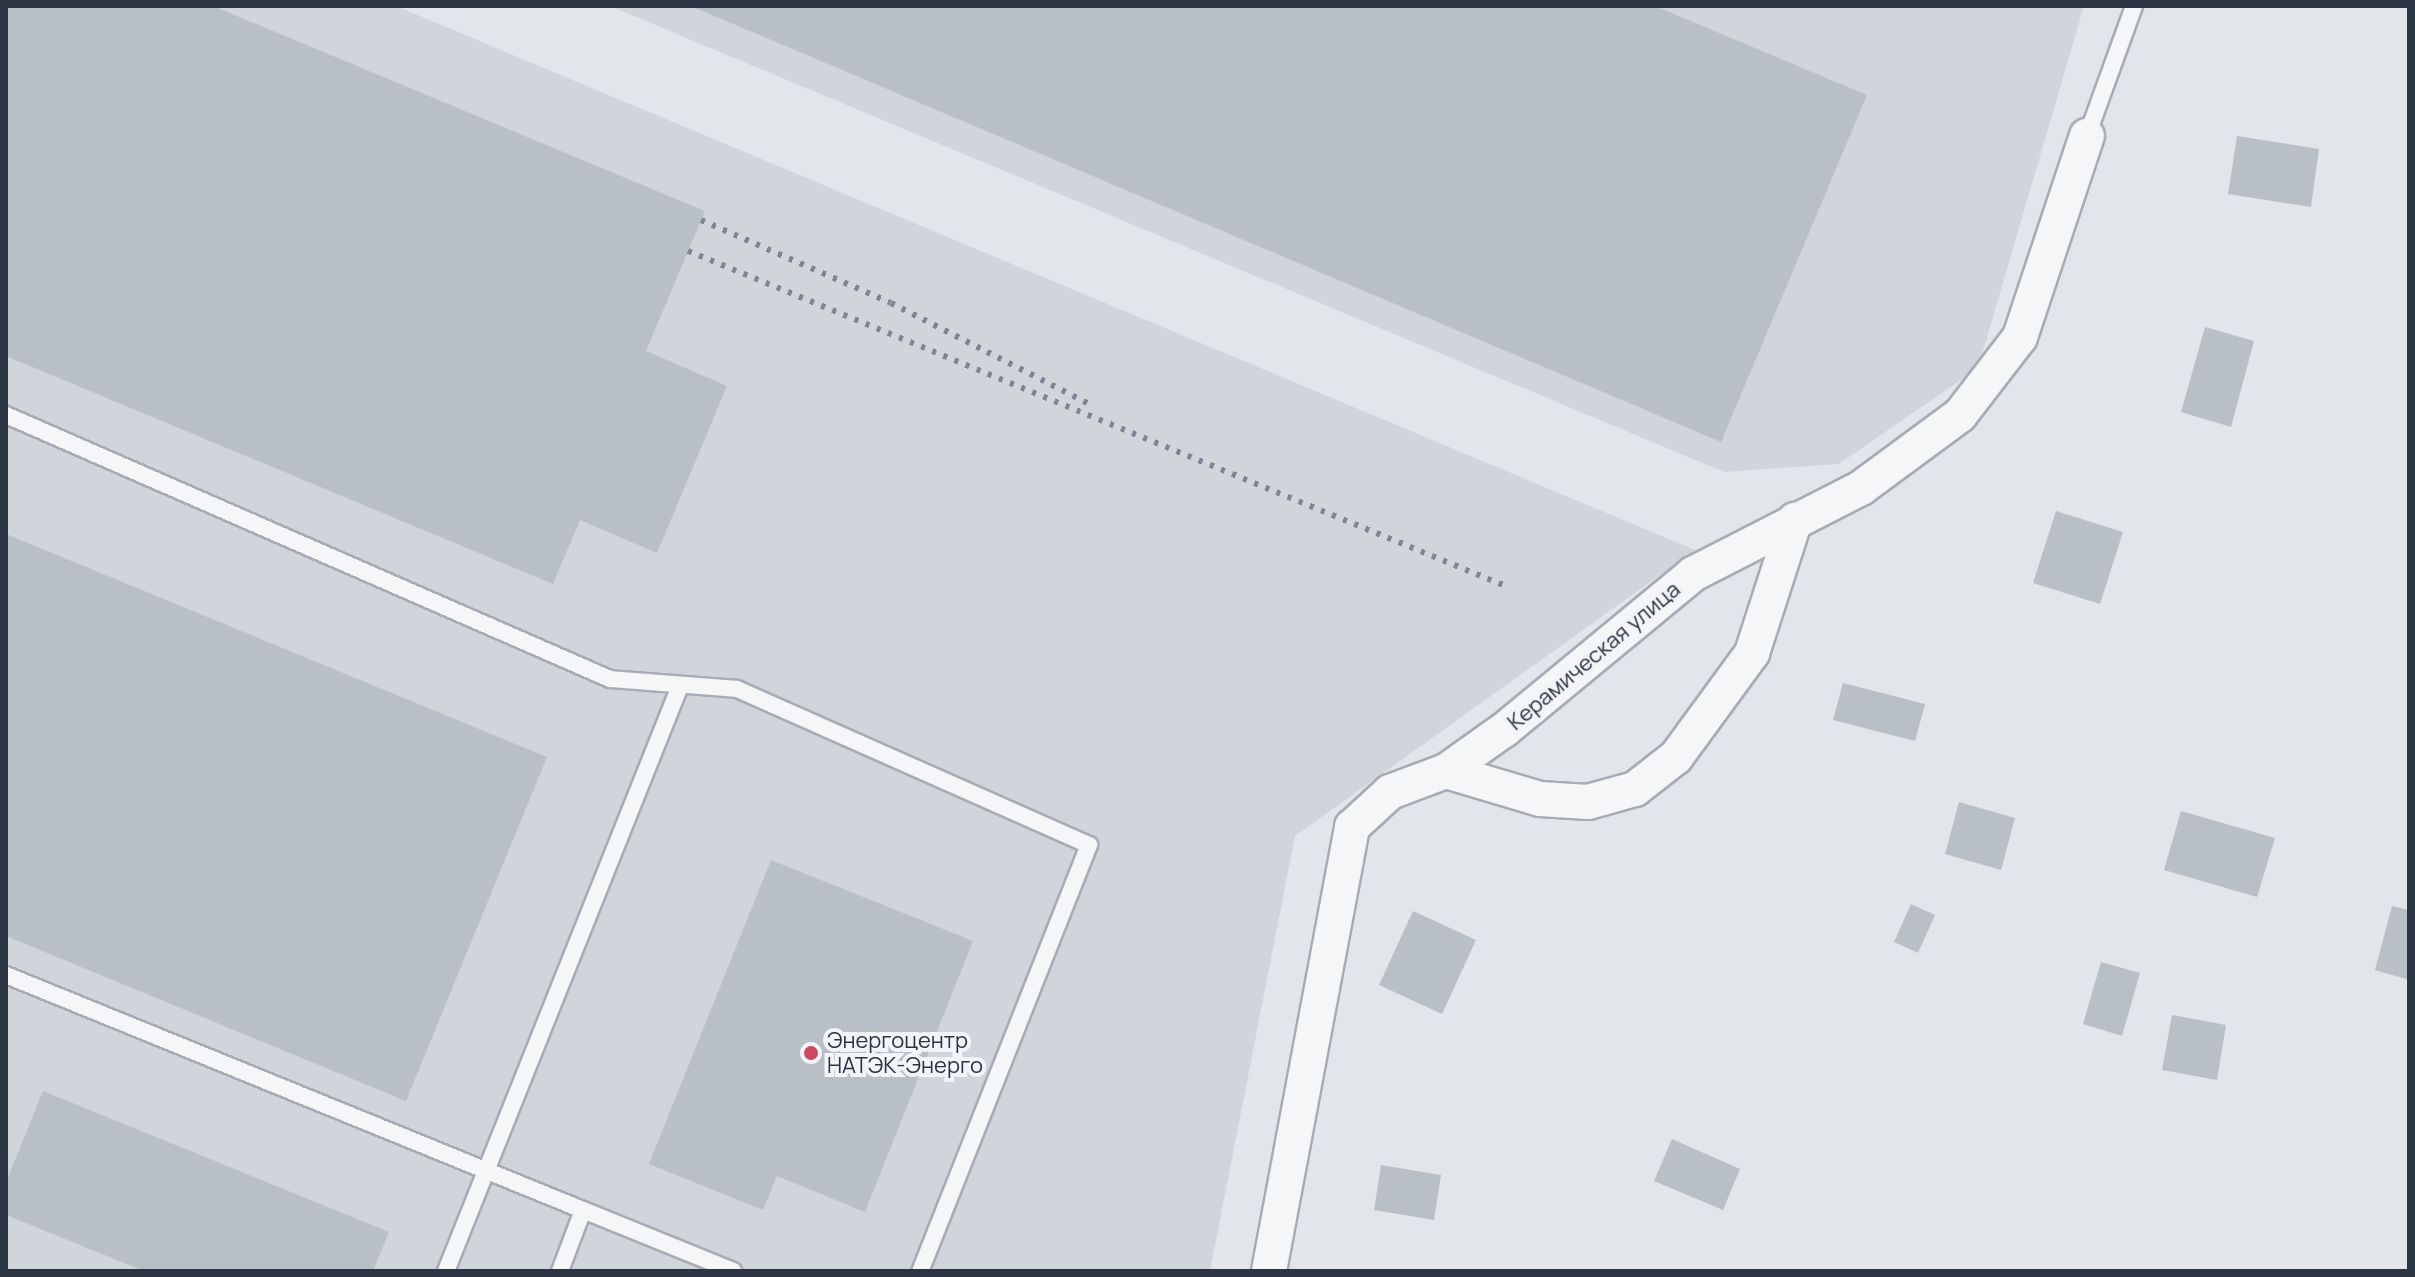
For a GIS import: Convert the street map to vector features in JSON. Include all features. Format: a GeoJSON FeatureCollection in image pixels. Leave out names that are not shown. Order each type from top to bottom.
{"type":"FeatureCollection","features":[{"type":"Feature","properties":{"kind":"street","name":"Керамическая улица"},"geometry":{"type":"LineString","coordinates":[[1269,1271],[1341,858],[1367,807],[1446,771],[1693,574],[1896,467],[1960,415],[2005,363],[2020,337],[2087,136]]}},
{"type":"Feature","properties":{"kind":"street"},"geometry":{"type":"LineString","coordinates":[[1446,771],[1540,799],[1588,802],[1635,789],[1676,757],[1752,653],[1795,520]]}},
{"type":"Feature","properties":{"kind":"lane"},"geometry":{"type":"LineString","coordinates":[[2087,136],[2134,6]]}},
{"type":"Feature","properties":{"kind":"lane"},"geometry":{"type":"LineString","coordinates":[[6,415],[610,679],[737,689],[1089,845],[920,1271]]}},
{"type":"Feature","properties":{"kind":"lane"},"geometry":{"type":"LineString","coordinates":[[446,1271],[680,686]]}},
{"type":"Feature","properties":{"kind":"lane"},"geometry":{"type":"LineString","coordinates":[[6,975],[733,1271]]}},
{"type":"Feature","properties":{"kind":"lane"},"geometry":{"type":"LineString","coordinates":[[560,1271],[583,1210]]}},
{"type":"Feature","properties":{"kind":"shaded area"},"geometry":{"type":"Polygon","coordinates":[[[6,6],[396,6],[1695,550],[1295,836],[1210,1271],[6,1271],[6,6]]]}},
{"type":"Feature","properties":{"kind":"shaded area"},"geometry":{"type":"Polygon","coordinates":[[[610,6],[2084,6],[1978,368],[1839,464],[1724,472],[610,6]]]}},
{"type":"Feature","properties":{"kind":"building"},"geometry":{"type":"Polygon","coordinates":[[[6,6],[213,6],[705,211],[646,351],[727,386],[657,553],[580,520],[553,584],[6,356],[6,6]]]}},
{"type":"Feature","properties":{"kind":"building"},"geometry":{"type":"Polygon","coordinates":[[[691,6],[1655,6],[1867,95],[1721,442],[691,6]]]}},
{"type":"Feature","properties":{"kind":"building"},"geometry":{"type":"Polygon","coordinates":[[[2237,136],[2319,149],[2311,207],[2228,194],[2237,136]]]}},
{"type":"Feature","properties":{"kind":"building"},"geometry":{"type":"Polygon","coordinates":[[[2205,327],[2254,341],[2231,427],[2181,412],[2205,327]]]}},
{"type":"Feature","properties":{"kind":"building"},"geometry":{"type":"Polygon","coordinates":[[[2056,511],[2123,532],[2100,604],[2033,583],[2056,511]]]}},
{"type":"Feature","properties":{"kind":"building"},"geometry":{"type":"Polygon","coordinates":[[[6,534],[547,757],[406,1101],[6,936],[6,534]]]}},
{"type":"Feature","properties":{"kind":"building"},"geometry":{"type":"Polygon","coordinates":[[[1843,683],[1925,704],[1915,741],[1833,720],[1843,683]]]}},
{"type":"Feature","properties":{"kind":"building"},"geometry":{"type":"Polygon","coordinates":[[[1959,802],[2015,818],[2001,870],[1945,854],[1959,802]]]}},
{"type":"Feature","properties":{"kind":"building"},"geometry":{"type":"Polygon","coordinates":[[[2181,811],[2275,838],[2257,897],[2164,870],[2181,811]]]}},
{"type":"Feature","properties":{"kind":"building","name":"Энергоцентр НАТЭК-Энерго"},"geometry":{"type":"Polygon","coordinates":[[[771,860],[973,941],[865,1212],[777,1176],[763,1210],[649,1164],[771,860]]]}},
{"type":"Feature","properties":{"kind":"building"},"geometry":{"type":"Polygon","coordinates":[[[1911,904],[1935,915],[1918,953],[1894,942],[1911,904]]]}},
{"type":"Feature","properties":{"kind":"building"},"geometry":{"type":"Polygon","coordinates":[[[2392,906],[2409,910],[2409,980],[2375,970],[2392,906]]]}},
{"type":"Feature","properties":{"kind":"building"},"geometry":{"type":"Polygon","coordinates":[[[1413,911],[1476,940],[1442,1014],[1379,985],[1413,911]]]}},
{"type":"Feature","properties":{"kind":"building"},"geometry":{"type":"Polygon","coordinates":[[[2101,962],[2140,973],[2122,1036],[2083,1024],[2101,962]]]}},
{"type":"Feature","properties":{"kind":"building"},"geometry":{"type":"Polygon","coordinates":[[[2172,1015],[2226,1025],[2217,1080],[2162,1070],[2172,1015]]]}},
{"type":"Feature","properties":{"kind":"building"},"geometry":{"type":"Polygon","coordinates":[[[43,1091],[389,1232],[373,1271],[144,1271],[6,1215],[6,1182],[43,1091]]]}},
{"type":"Feature","properties":{"kind":"building"},"geometry":{"type":"Polygon","coordinates":[[[1672,1139],[1740,1169],[1723,1210],[1654,1181],[1672,1139]]]}},
{"type":"Feature","properties":{"kind":"building"},"geometry":{"type":"Polygon","coordinates":[[[1381,1165],[1441,1175],[1434,1220],[1374,1210],[1381,1165]]]}},
{"type":"Feature","properties":{"kind":"railway"},"geometry":{"type":"LineString","coordinates":[[701,220],[891,303],[1093,406]]}},
{"type":"Feature","properties":{"kind":"railway"},"geometry":{"type":"LineString","coordinates":[[688,251],[1508,587]]}},
{"type":"Feature","properties":{"kind":"place","name":"Энергоцентр НАТЭК-Энерго"},"geometry":{"type":"Point","coordinates":[811,1053]}}]}
